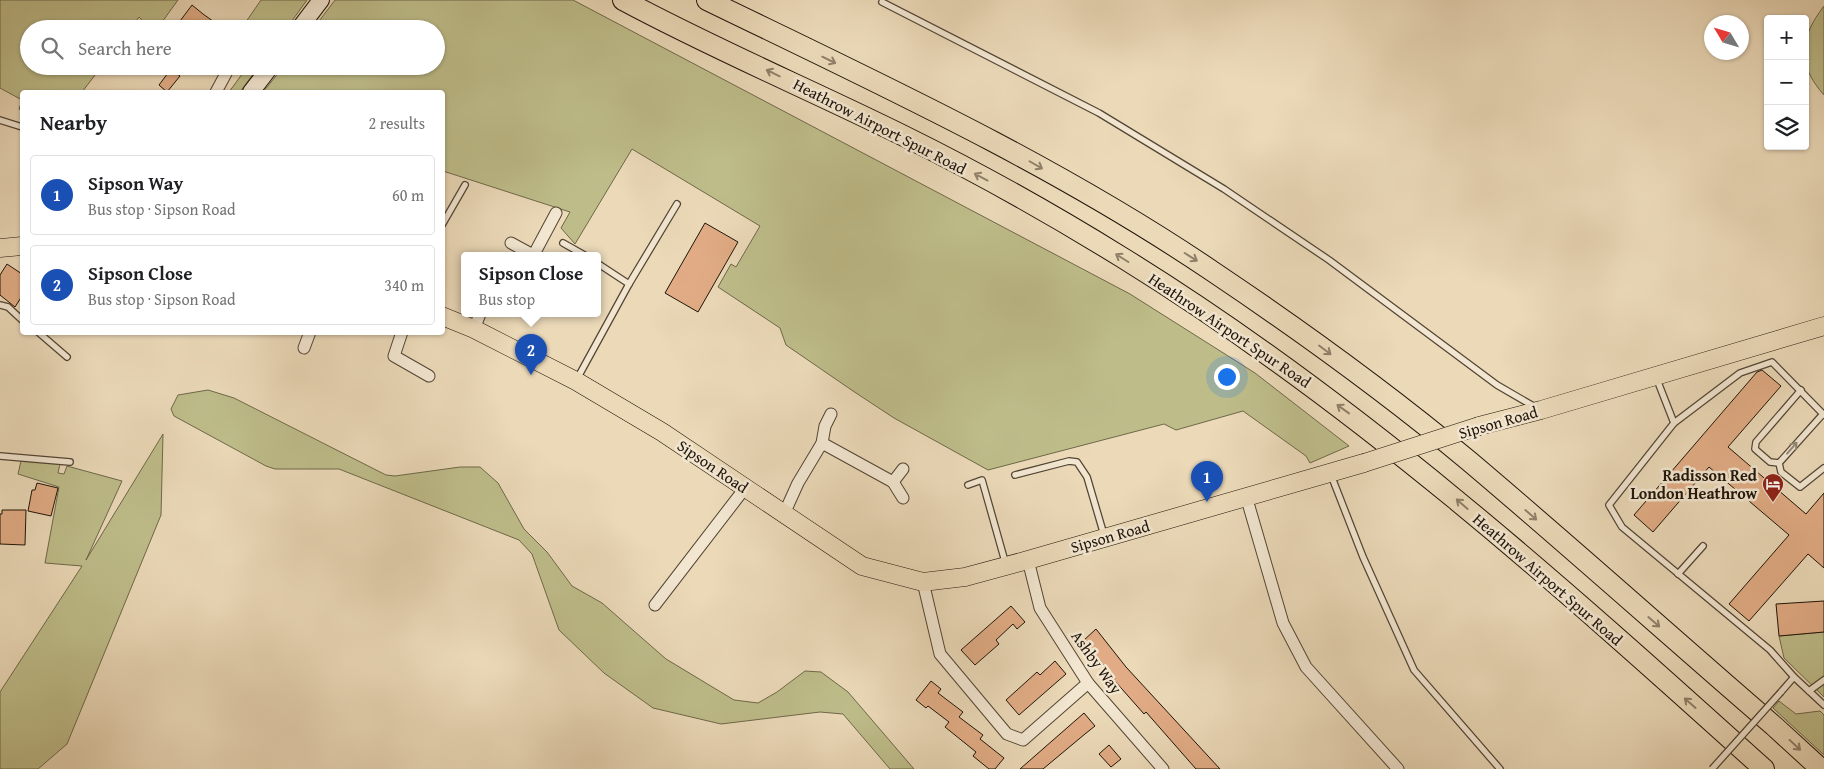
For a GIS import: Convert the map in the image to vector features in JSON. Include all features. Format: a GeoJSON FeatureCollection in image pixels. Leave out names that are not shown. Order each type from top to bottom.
{"type":"FeatureCollection","features":[{"type":"Feature","properties":{"kind":"highway","name":"Heathrow Airport Spur Road"},"geometry":{"type":"LineString","coordinates":[[622,0],[907,138],[1028,202],[1125,259],[1259,348],[1382,438],[1444,489],[1764,769]]}},
{"type":"Feature","properties":{"kind":"highway"},"geometry":{"type":"LineString","coordinates":[[707,0],[999,144],[1105,204],[1210,269],[1343,363],[1468,461],[1774,726],[1821,769]]}},
{"type":"Feature","properties":{"kind":"main road"},"geometry":{"type":"LineString","coordinates":[[0,248],[20,246]]}},
{"type":"Feature","properties":{"kind":"main road","name":"Sipson Road"},"geometry":{"type":"LineString","coordinates":[[445,316],[477,321],[662,432],[862,566],[923,582],[965,576],[1006,564],[1028,560],[1330,473],[1479,426],[1541,410],[1824,326]]}},
{"type":"Feature","properties":{"kind":"street"},"geometry":{"type":"LineString","coordinates":[[306,20],[321,0]]}},
{"type":"Feature","properties":{"kind":"street"},"geometry":{"type":"LineString","coordinates":[[217,90],[225,75]]}},
{"type":"Feature","properties":{"kind":"street"},"geometry":{"type":"LineString","coordinates":[[253,90],[264,75]]}},
{"type":"Feature","properties":{"kind":"street"},"geometry":{"type":"LineString","coordinates":[[535,252],[556,213]]}},
{"type":"Feature","properties":{"kind":"street"},"geometry":{"type":"LineString","coordinates":[[511,243],[526,252]]}},
{"type":"Feature","properties":{"kind":"street"},"geometry":{"type":"LineString","coordinates":[[304,348],[309,335]]}},
{"type":"Feature","properties":{"kind":"street"},"geometry":{"type":"LineString","coordinates":[[401,335],[394,356],[429,376]]}},
{"type":"Feature","properties":{"kind":"street"},"geometry":{"type":"LineString","coordinates":[[784,514],[798,482],[822,443],[824,426],[830,414]]}},
{"type":"Feature","properties":{"kind":"street"},"geometry":{"type":"LineString","coordinates":[[822,443],[893,482],[903,498]]}},
{"type":"Feature","properties":{"kind":"street"},"geometry":{"type":"LineString","coordinates":[[893,482],[903,469]]}},
{"type":"Feature","properties":{"kind":"street"},"geometry":{"type":"LineString","coordinates":[[654,606],[745,488]]}},
{"type":"Feature","properties":{"kind":"street"},"geometry":{"type":"LineString","coordinates":[[1246,496],[1283,623],[1306,667],[1398,769]]}},
{"type":"Feature","properties":{"kind":"street","name":"Ashby Way"},"geometry":{"type":"LineString","coordinates":[[1028,560],[1040,608],[1088,682],[1163,769]]}},
{"type":"Feature","properties":{"kind":"street"},"geometry":{"type":"LineString","coordinates":[[923,582],[940,654],[1007,734],[1023,740],[1088,682]]}},
{"type":"Feature","properties":{"kind":"lane"},"geometry":{"type":"LineString","coordinates":[[881,1],[1100,114],[1216,184],[1329,260],[1497,385],[1541,410]]}},
{"type":"Feature","properties":{"kind":"lane"},"geometry":{"type":"LineString","coordinates":[[0,120],[20,126]]}},
{"type":"Feature","properties":{"kind":"lane"},"geometry":{"type":"LineString","coordinates":[[445,220],[465,185]]}},
{"type":"Feature","properties":{"kind":"lane"},"geometry":{"type":"LineString","coordinates":[[576,381],[629,284],[677,204]]}},
{"type":"Feature","properties":{"kind":"lane"},"geometry":{"type":"LineString","coordinates":[[563,243],[579,252]]}},
{"type":"Feature","properties":{"kind":"lane"},"geometry":{"type":"LineString","coordinates":[[601,266],[629,284]]}},
{"type":"Feature","properties":{"kind":"lane"},"geometry":{"type":"LineString","coordinates":[[0,305],[8,307],[20,318]]}},
{"type":"Feature","properties":{"kind":"lane"},"geometry":{"type":"LineString","coordinates":[[41,335],[67,357]]}},
{"type":"Feature","properties":{"kind":"lane"},"geometry":{"type":"LineString","coordinates":[[1779,463],[1823,414],[1772,362],[1740,373],[1674,423],[1608,505],[1622,527],[1770,650],[1794,677],[1824,705]]}},
{"type":"Feature","properties":{"kind":"lane"},"geometry":{"type":"LineString","coordinates":[[1656,376],[1674,423]]}},
{"type":"Feature","properties":{"kind":"lane"},"geometry":{"type":"LineString","coordinates":[[1779,463],[1770,462],[1755,449],[1756,442],[1800,390]]}},
{"type":"Feature","properties":{"kind":"lane"},"geometry":{"type":"LineString","coordinates":[[0,456],[70,462]]}},
{"type":"Feature","properties":{"kind":"lane"},"geometry":{"type":"LineString","coordinates":[[1015,475],[1069,461],[1077,462],[1087,477],[1104,538]]}},
{"type":"Feature","properties":{"kind":"lane"},"geometry":{"type":"LineString","coordinates":[[1779,463],[1781,472],[1800,487],[1824,468]]}},
{"type":"Feature","properties":{"kind":"lane"},"geometry":{"type":"LineString","coordinates":[[1330,473],[1366,565],[1414,670],[1500,769]]}},
{"type":"Feature","properties":{"kind":"lane"},"geometry":{"type":"LineString","coordinates":[[968,485],[982,480],[1006,564]]}},
{"type":"Feature","properties":{"kind":"lane"},"geometry":{"type":"LineString","coordinates":[[1678,574],[1703,546]]}},
{"type":"Feature","properties":{"kind":"lane"},"geometry":{"type":"LineString","coordinates":[[1712,769],[1794,677]]}},
{"type":"Feature","properties":{"kind":"lane"},"geometry":{"type":"LineString","coordinates":[[1809,691],[1824,680]]}},
{"type":"Feature","properties":{"kind":"shaded area"},"geometry":{"type":"Polygon","coordinates":[[[0,0],[178,0],[164,20],[142,20],[139,17],[137,20],[20,20],[20,75],[95,75],[84,90],[20,90],[20,99],[0,88],[0,0]]]}},
{"type":"Feature","properties":{"kind":"shaded area"},"geometry":{"type":"Polygon","coordinates":[[[261,0],[307,0],[293,20],[247,20],[261,0]]]}},
{"type":"Feature","properties":{"kind":"shaded area"},"geometry":{"type":"Polygon","coordinates":[[[335,0],[573,0],[1130,294],[1255,373],[1349,446],[1310,463],[1306,456],[1243,411],[1176,430],[1164,424],[988,470],[894,418],[853,391],[786,345],[780,328],[718,287],[731,264],[736,267],[760,226],[632,149],[575,244],[561,228],[570,212],[445,172],[445,90],[265,90],[277,75],[445,75],[445,20],[320,20],[335,0]]]}},
{"type":"Feature","properties":{"kind":"shaded area"},"geometry":{"type":"Polygon","coordinates":[[[1824,6],[1824,95],[1815,84],[1809,72],[1809,32],[1824,6]]]}},
{"type":"Feature","properties":{"kind":"shaded area"},"geometry":{"type":"Polygon","coordinates":[[[241,75],[252,75],[241,90],[230,90],[241,75]]]}},
{"type":"Feature","properties":{"kind":"shaded area"},"geometry":{"type":"Polygon","coordinates":[[[208,390],[234,398],[386,475],[395,476],[460,467],[480,467],[498,483],[524,529],[547,552],[572,586],[602,603],[666,659],[734,700],[758,703],[777,692],[805,671],[821,672],[848,692],[914,769],[890,769],[843,714],[820,712],[721,724],[653,708],[604,673],[559,630],[532,554],[519,540],[339,469],[275,469],[266,466],[174,416],[171,409],[178,395],[208,390]]]}},
{"type":"Feature","properties":{"kind":"shaded area"},"geometry":{"type":"Polygon","coordinates":[[[163,434],[161,515],[67,744],[38,769],[0,769],[0,692],[82,566],[45,563],[59,487],[18,474],[21,461],[60,464],[58,473],[64,474],[67,466],[122,481],[86,560],[163,434]]]}},
{"type":"Feature","properties":{"kind":"shaded area"},"geometry":{"type":"Polygon","coordinates":[[[1824,632],[1824,697],[1784,658],[1779,636],[1824,632]]]}},
{"type":"Feature","properties":{"kind":"shaded area"},"geometry":{"type":"Polygon","coordinates":[[[1779,701],[1796,714],[1820,711],[1824,715],[1824,755],[1773,708],[1779,701]]]}},
{"type":"Feature","properties":{"kind":"building"},"geometry":{"type":"Polygon","coordinates":[[[192,5],[211,20],[181,20],[192,5]]]}},
{"type":"Feature","properties":{"kind":"building"},"geometry":{"type":"Polygon","coordinates":[[[166,75],[180,76],[169,90],[165,90],[159,85],[166,75]]]}},
{"type":"Feature","properties":{"kind":"building"},"geometry":{"type":"Polygon","coordinates":[[[705,223],[738,242],[698,312],[665,293],[705,223]]]}},
{"type":"Feature","properties":{"kind":"building"},"geometry":{"type":"Polygon","coordinates":[[[7,264],[20,273],[20,299],[15,307],[0,295],[0,275],[7,264]]]}},
{"type":"Feature","properties":{"kind":"building","name":"Radisson Red London Heathrow"},"geometry":{"type":"Polygon","coordinates":[[[1762,370],[1781,386],[1728,447],[1806,514],[1824,493],[1824,568],[1808,554],[1749,621],[1729,604],[1789,535],[1709,467],[1653,532],[1634,515],[1757,372],[1762,370]]]}},
{"type":"Feature","properties":{"kind":"building"},"geometry":{"type":"Polygon","coordinates":[[[37,483],[58,488],[51,516],[28,511],[32,490],[35,490],[37,483]]]}},
{"type":"Feature","properties":{"kind":"building"},"geometry":{"type":"Polygon","coordinates":[[[2,510],[26,510],[25,545],[0,544],[0,514],[2,514],[2,510]]]}},
{"type":"Feature","properties":{"kind":"building"},"geometry":{"type":"Polygon","coordinates":[[[1824,601],[1824,632],[1779,636],[1776,604],[1824,601]]]}},
{"type":"Feature","properties":{"kind":"building"},"geometry":{"type":"Polygon","coordinates":[[[1011,606],[1025,622],[1017,629],[1013,624],[996,640],[999,644],[975,665],[961,650],[1011,606]]]}},
{"type":"Feature","properties":{"kind":"building"},"geometry":{"type":"Polygon","coordinates":[[[1096,629],[1126,667],[1220,769],[1196,769],[1146,712],[1144,714],[1083,641],[1096,629]]]}},
{"type":"Feature","properties":{"kind":"building"},"geometry":{"type":"Polygon","coordinates":[[[1055,661],[1066,674],[1019,715],[1006,700],[1037,672],[1040,675],[1055,661]]]}},
{"type":"Feature","properties":{"kind":"building"},"geometry":{"type":"Polygon","coordinates":[[[931,681],[941,689],[938,693],[963,712],[959,717],[983,735],[980,739],[1004,758],[995,769],[989,769],[973,756],[976,752],[945,727],[949,722],[928,706],[926,708],[916,700],[931,681]]]}},
{"type":"Feature","properties":{"kind":"building"},"geometry":{"type":"Polygon","coordinates":[[[1084,713],[1095,726],[1043,769],[1020,769],[1084,713]]]}},
{"type":"Feature","properties":{"kind":"building"},"geometry":{"type":"Polygon","coordinates":[[[1109,745],[1121,759],[1111,767],[1099,754],[1109,745]]]}},
{"type":"Feature","properties":{"kind":"place","name":"Sipson Close"},"geometry":{"type":"Point","coordinates":[531,375]}},
{"type":"Feature","properties":{"kind":"place","name":"Sipson Way"},"geometry":{"type":"Point","coordinates":[1207,502]}},
{"type":"Feature","properties":{"kind":"place","name":"Radisson Red London Heathrow"},"geometry":{"type":"Point","coordinates":[1773,503]}}]}
